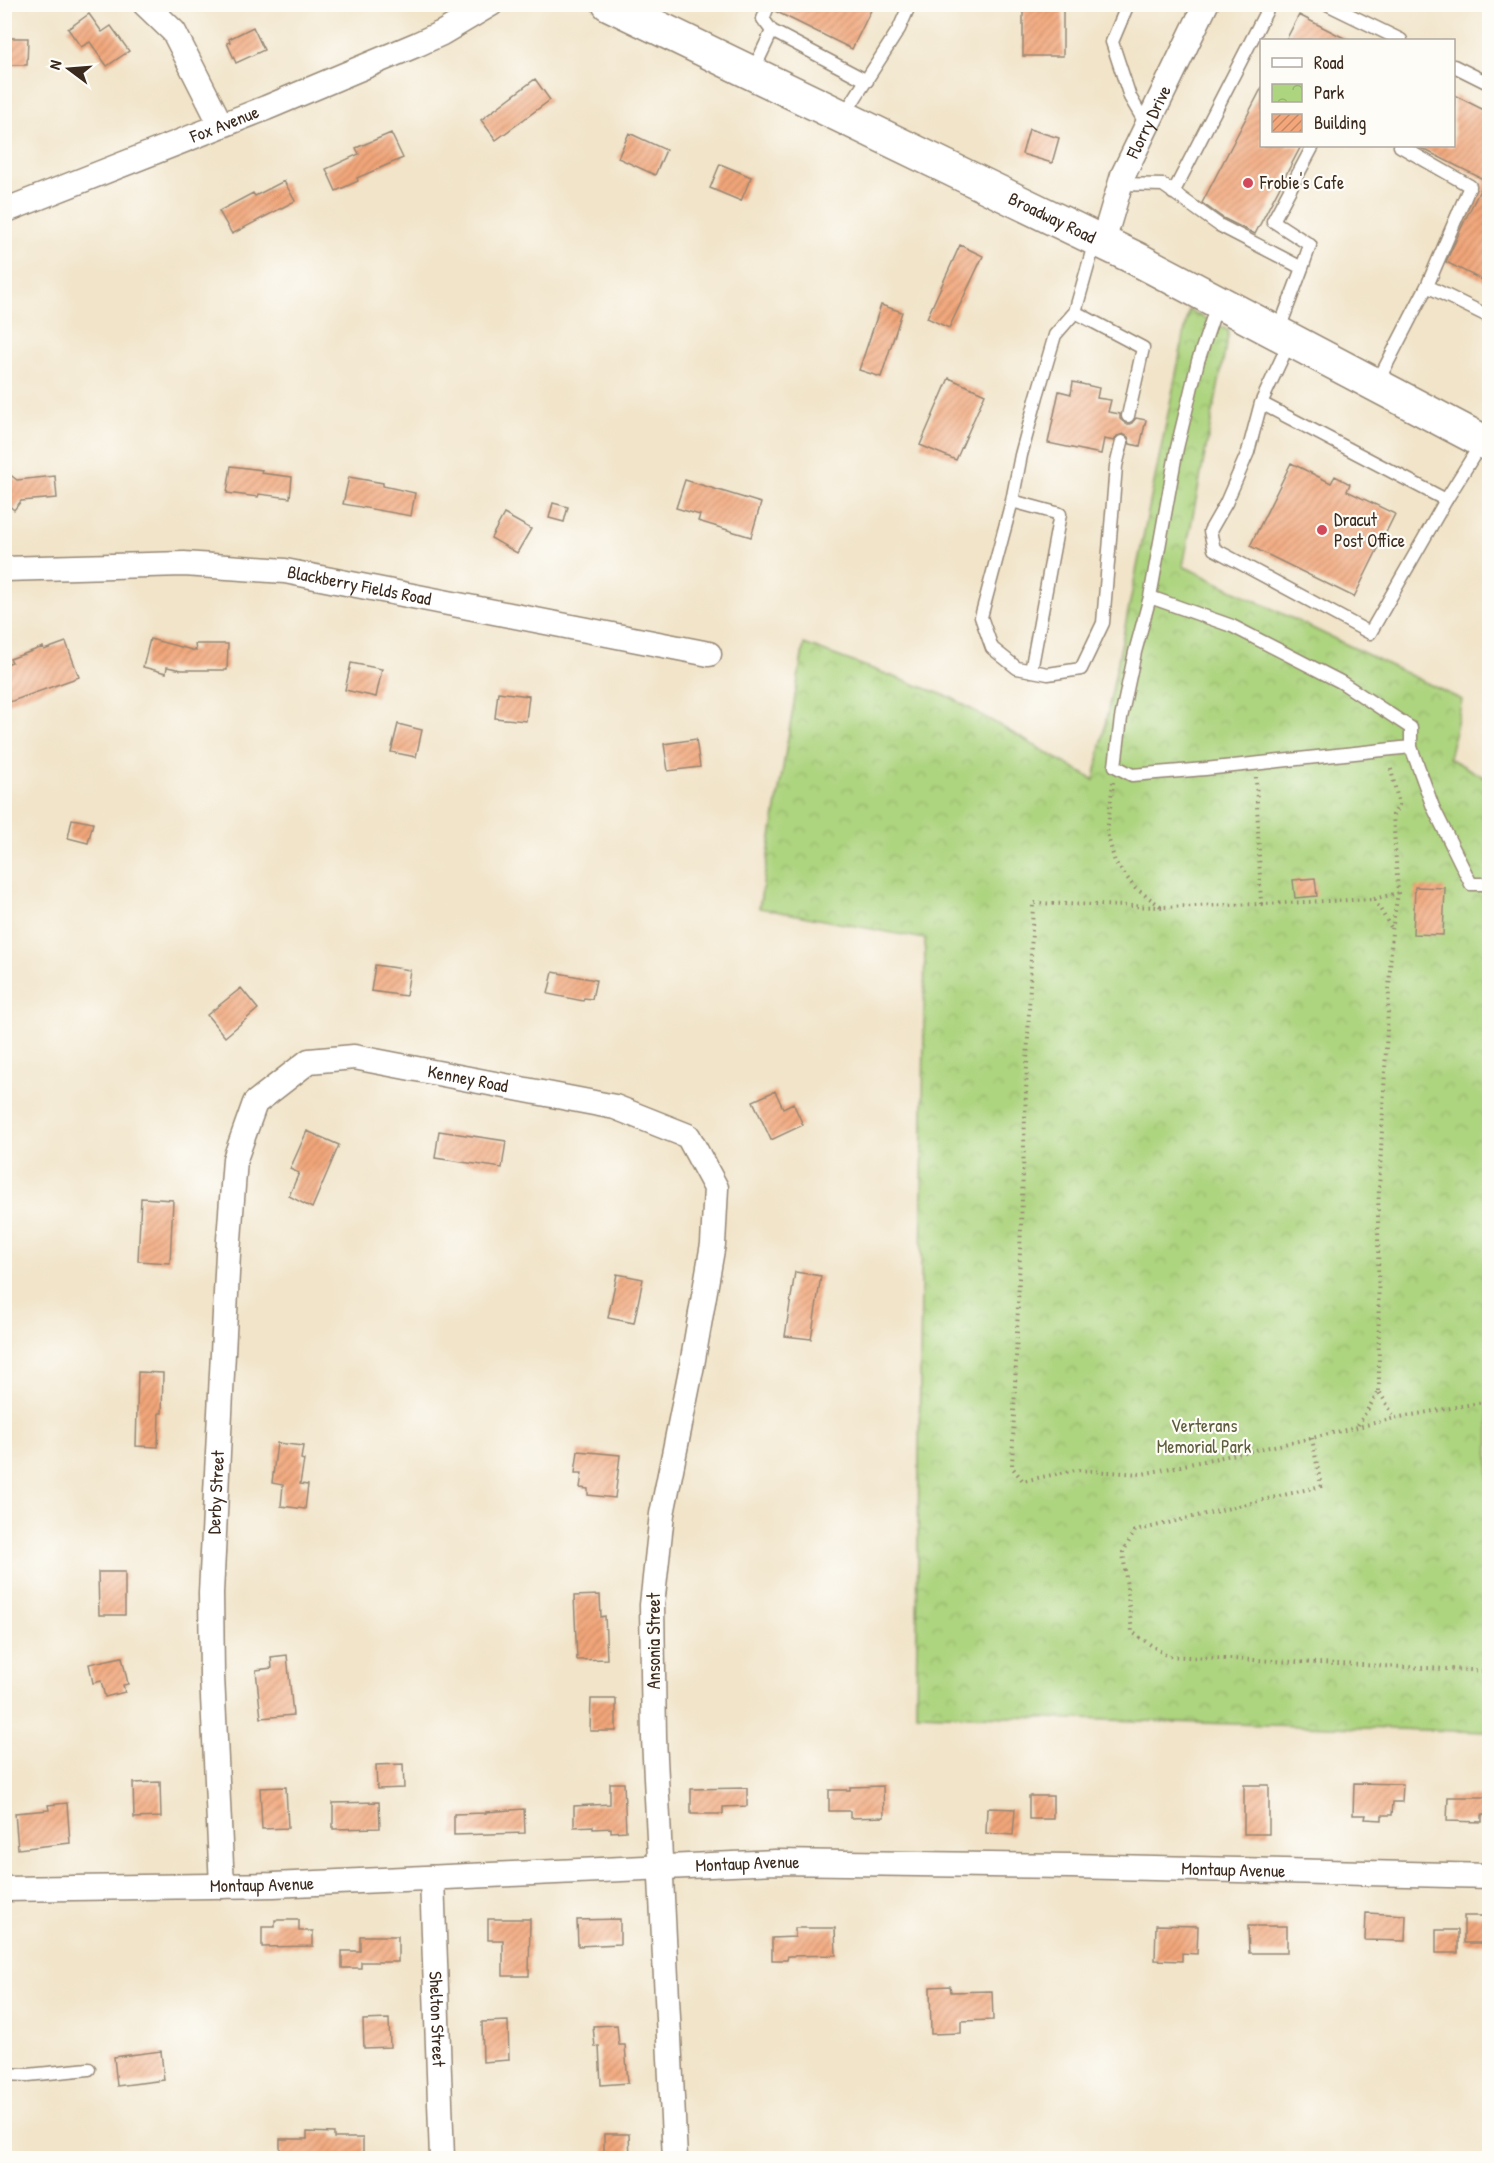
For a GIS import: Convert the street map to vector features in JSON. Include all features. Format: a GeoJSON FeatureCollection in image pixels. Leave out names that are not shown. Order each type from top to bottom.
{"type":"FeatureCollection","features":[{"type":"Feature","properties":{"kind":"main road","name":"Broadway Road"},"geometry":{"type":"LineString","coordinates":[[623,8],[1099,241],[1486,443]]}},
{"type":"Feature","properties":{"kind":"street"},"geometry":{"type":"LineString","coordinates":[[145,4],[174,32],[221,125]]}},
{"type":"Feature","properties":{"kind":"street"},"geometry":{"type":"LineString","coordinates":[[442,33],[456,4]]}},
{"type":"Feature","properties":{"kind":"street","name":"Fox Avenue"},"geometry":{"type":"LineString","coordinates":[[4,211],[221,125],[442,33],[491,4]]}},
{"type":"Feature","properties":{"kind":"street","name":"Florry Drive"},"geometry":{"type":"LineString","coordinates":[[1099,241],[1120,184],[1206,4]]}},
{"type":"Feature","properties":{"kind":"street","name":"Blackberry Fields Road"},"geometry":{"type":"LineString","coordinates":[[4,569],[184,564],[285,571],[709,654]]}},
{"type":"Feature","properties":{"kind":"street","name":"Kenney Road"},"geometry":{"type":"LineString","coordinates":[[255,1103],[309,1061],[354,1057],[615,1107],[688,1136]]}},
{"type":"Feature","properties":{"kind":"street","name":"Derby Street"},"geometry":{"type":"LineString","coordinates":[[222,1886],[212,1676],[211,1593],[235,1159],[255,1103]]}},
{"type":"Feature","properties":{"kind":"street","name":"Ansonia Street"},"geometry":{"type":"LineString","coordinates":[[675,2158],[654,1738],[651,1605],[662,1514],[713,1244],[716,1188],[688,1136]]}},
{"type":"Feature","properties":{"kind":"street","name":"Montaup Avenue"},"geometry":{"type":"LineString","coordinates":[[4,1889],[222,1886],[775,1862],[1490,1876]]}},
{"type":"Feature","properties":{"kind":"street","name":"Shelton Street"},"geometry":{"type":"LineString","coordinates":[[432,1878],[442,2158]]}},
{"type":"Feature","properties":{"kind":"lane"},"geometry":{"type":"LineString","coordinates":[[769,4],[763,19],[772,31],[867,81]]}},
{"type":"Feature","properties":{"kind":"lane"},"geometry":{"type":"LineString","coordinates":[[843,116],[899,29],[910,4]]}},
{"type":"Feature","properties":{"kind":"lane"},"geometry":{"type":"LineString","coordinates":[[1128,4],[1112,42],[1130,97],[1147,126]]}},
{"type":"Feature","properties":{"kind":"lane"},"geometry":{"type":"LineString","coordinates":[[1173,193],[1270,4]]}},
{"type":"Feature","properties":{"kind":"lane"},"geometry":{"type":"LineString","coordinates":[[1327,4],[1399,39]]}},
{"type":"Feature","properties":{"kind":"lane"},"geometry":{"type":"LineString","coordinates":[[752,72],[772,31]]}},
{"type":"Feature","properties":{"kind":"lane"},"geometry":{"type":"LineString","coordinates":[[1455,66],[1490,84]]}},
{"type":"Feature","properties":{"kind":"lane"},"geometry":{"type":"LineString","coordinates":[[1312,147],[1273,221],[1310,245],[1248,452],[1226,503],[1210,531],[1214,549],[1370,633],[1446,500],[1486,443]]}},
{"type":"Feature","properties":{"kind":"lane"},"geometry":{"type":"LineString","coordinates":[[1376,385],[1427,286],[1470,186],[1402,147]]}},
{"type":"Feature","properties":{"kind":"lane"},"geometry":{"type":"LineString","coordinates":[[1120,184],[1163,185],[1219,225],[1302,268]]}},
{"type":"Feature","properties":{"kind":"lane"},"geometry":{"type":"LineString","coordinates":[[1099,241],[1075,312],[1055,335],[1023,445],[1012,501],[981,617],[992,648],[1017,668],[1048,674],[1081,669],[1103,623],[1116,466],[1122,442]]}},
{"type":"Feature","properties":{"kind":"lane"},"geometry":{"type":"LineString","coordinates":[[1427,286],[1490,317]]}},
{"type":"Feature","properties":{"kind":"lane"},"geometry":{"type":"LineString","coordinates":[[1218,302],[1198,361],[1177,448],[1150,597],[1123,707],[1115,766],[1132,775],[1411,747]]}},
{"type":"Feature","properties":{"kind":"lane"},"geometry":{"type":"LineString","coordinates":[[1075,312],[1143,348],[1128,416]]}},
{"type":"Feature","properties":{"kind":"lane"},"geometry":{"type":"LineString","coordinates":[[1261,403],[1446,500]]}},
{"type":"Feature","properties":{"kind":"lane"},"geometry":{"type":"LineString","coordinates":[[1012,501],[1060,514],[1031,670]]}},
{"type":"Feature","properties":{"kind":"lane"},"geometry":{"type":"LineString","coordinates":[[1150,597],[1232,626],[1341,682],[1411,728],[1411,747],[1433,807],[1471,884],[1490,884]]}},
{"type":"Feature","properties":{"kind":"lane"},"geometry":{"type":"LineString","coordinates":[[4,2074],[28,2075],[88,2069]]}},
{"type":"Feature","properties":{"kind":"path"},"geometry":{"type":"LineString","coordinates":[[1386,749],[1399,805],[1393,815],[1398,893],[1392,930],[1378,1210],[1379,1391],[1395,1418]]}},
{"type":"Feature","properties":{"kind":"path"},"geometry":{"type":"LineString","coordinates":[[1255,764],[1261,904]]}},
{"type":"Feature","properties":{"kind":"path"},"geometry":{"type":"LineString","coordinates":[[1115,766],[1107,833],[1115,862],[1135,888],[1162,907]]}},
{"type":"Feature","properties":{"kind":"path"},"geometry":{"type":"LineString","coordinates":[[1398,893],[1374,899],[1162,907],[1033,903],[1012,1467],[1023,1481],[1075,1470],[1142,1474],[1395,1418],[1490,1401]]}},
{"type":"Feature","properties":{"kind":"path"},"geometry":{"type":"LineString","coordinates":[[1374,899],[1392,930]]}},
{"type":"Feature","properties":{"kind":"path"},"geometry":{"type":"LineString","coordinates":[[1358,1426],[1379,1391]]}},
{"type":"Feature","properties":{"kind":"path"},"geometry":{"type":"LineString","coordinates":[[1312,1438],[1321,1486],[1135,1531],[1123,1552],[1132,1632],[1167,1656],[1490,1671]]}},
{"type":"Feature","properties":{"kind":"green space","name":"Verterans Memorial Park"},"geometry":{"type":"Polygon","coordinates":[[[1189,310],[1229,331],[1183,566],[1462,700],[1449,758],[1489,780],[1489,1732],[916,1714],[925,939],[759,908],[804,644],[952,698],[1094,780],[1189,310]]]}},
{"type":"Feature","properties":{"kind":"building"},"geometry":{"type":"Polygon","coordinates":[[[777,4],[874,4],[852,49],[775,11],[777,4]]]}},
{"type":"Feature","properties":{"kind":"building"},"geometry":{"type":"Polygon","coordinates":[[[1023,4],[1063,4],[1063,56],[1023,56],[1023,4]]]}},
{"type":"Feature","properties":{"kind":"building"},"geometry":{"type":"Polygon","coordinates":[[[89,14],[102,32],[111,26],[129,51],[107,66],[90,42],[81,47],[68,29],[89,14]]]}},
{"type":"Feature","properties":{"kind":"building"},"geometry":{"type":"Polygon","coordinates":[[[1299,15],[1346,39],[1287,39],[1299,15]]]}},
{"type":"Feature","properties":{"kind":"building"},"geometry":{"type":"Polygon","coordinates":[[[253,27],[264,50],[236,63],[227,43],[230,42],[229,39],[253,27]]]}},
{"type":"Feature","properties":{"kind":"building"},"geometry":{"type":"Polygon","coordinates":[[[4,38],[28,38],[27,65],[4,65],[4,38]]]}},
{"type":"Feature","properties":{"kind":"building"},"geometry":{"type":"Polygon","coordinates":[[[535,79],[550,100],[496,140],[481,120],[535,79]]]}},
{"type":"Feature","properties":{"kind":"building"},"geometry":{"type":"Polygon","coordinates":[[[1260,91],[1260,147],[1300,147],[1255,234],[1223,218],[1202,203],[1260,91]]]}},
{"type":"Feature","properties":{"kind":"building"},"geometry":{"type":"Polygon","coordinates":[[[1455,96],[1490,113],[1490,284],[1446,262],[1485,180],[1419,147],[1455,147],[1455,96]]]}},
{"type":"Feature","properties":{"kind":"building"},"geometry":{"type":"Polygon","coordinates":[[[1029,129],[1059,138],[1052,163],[1022,154],[1029,129]]]}},
{"type":"Feature","properties":{"kind":"building"},"geometry":{"type":"Polygon","coordinates":[[[391,133],[403,158],[357,178],[358,181],[336,191],[326,169],[359,154],[356,148],[391,133]]]}},
{"type":"Feature","properties":{"kind":"building"},"geometry":{"type":"Polygon","coordinates":[[[629,133],[666,150],[655,175],[618,158],[629,133]]]}},
{"type":"Feature","properties":{"kind":"building"},"geometry":{"type":"Polygon","coordinates":[[[720,164],[751,177],[741,201],[710,188],[720,164]]]}},
{"type":"Feature","properties":{"kind":"building"},"geometry":{"type":"Polygon","coordinates":[[[284,181],[295,201],[232,234],[219,211],[253,193],[255,196],[284,181]]]}},
{"type":"Feature","properties":{"kind":"building"},"geometry":{"type":"Polygon","coordinates":[[[960,245],[983,256],[949,328],[927,318],[960,245]]]}},
{"type":"Feature","properties":{"kind":"building"},"geometry":{"type":"Polygon","coordinates":[[[881,305],[902,312],[881,377],[859,370],[881,305]]]}},
{"type":"Feature","properties":{"kind":"building"},"geometry":{"type":"Polygon","coordinates":[[[949,378],[985,394],[956,460],[920,445],[949,378]]]}},
{"type":"Feature","properties":{"kind":"building"},"geometry":{"type":"Polygon","coordinates":[[[1073,382],[1099,388],[1097,398],[1111,400],[1108,412],[1120,414],[1120,419],[1126,424],[1131,424],[1136,418],[1146,420],[1140,446],[1130,444],[1128,437],[1123,434],[1117,436],[1114,441],[1104,439],[1101,454],[1048,443],[1059,391],[1071,394],[1073,382]]]}},
{"type":"Feature","properties":{"kind":"building","name":"Dracut Post Office"},"geometry":{"type":"Polygon","coordinates":[[[1291,463],[1331,483],[1335,476],[1350,484],[1347,491],[1395,514],[1354,597],[1250,546],[1291,463]]]}},
{"type":"Feature","properties":{"kind":"building"},"geometry":{"type":"Polygon","coordinates":[[[231,466],[292,477],[290,498],[227,493],[231,466]]]}},
{"type":"Feature","properties":{"kind":"building"},"geometry":{"type":"Polygon","coordinates":[[[4,470],[17,480],[55,476],[57,498],[21,501],[14,510],[4,501],[4,470]]]}},
{"type":"Feature","properties":{"kind":"building"},"geometry":{"type":"Polygon","coordinates":[[[349,477],[383,483],[383,486],[415,493],[411,516],[343,504],[349,477]]]}},
{"type":"Feature","properties":{"kind":"building"},"geometry":{"type":"Polygon","coordinates":[[[685,480],[761,503],[751,537],[698,521],[700,515],[676,508],[685,480]]]}},
{"type":"Feature","properties":{"kind":"building"},"geometry":{"type":"Polygon","coordinates":[[[553,503],[568,507],[564,522],[549,518],[553,503]]]}},
{"type":"Feature","properties":{"kind":"building"},"geometry":{"type":"Polygon","coordinates":[[[504,514],[531,529],[517,553],[491,538],[504,514]]]}},
{"type":"Feature","properties":{"kind":"building"},"geometry":{"type":"Polygon","coordinates":[[[150,639],[196,651],[195,644],[228,644],[227,670],[182,670],[167,667],[166,673],[143,667],[150,639]]]}},
{"type":"Feature","properties":{"kind":"building"},"geometry":{"type":"Polygon","coordinates":[[[66,642],[79,677],[4,704],[4,665],[12,662],[10,659],[43,647],[44,650],[66,642]]]}},
{"type":"Feature","properties":{"kind":"building"},"geometry":{"type":"Polygon","coordinates":[[[351,663],[382,669],[376,697],[345,690],[351,663]]]}},
{"type":"Feature","properties":{"kind":"building"},"geometry":{"type":"Polygon","coordinates":[[[498,692],[529,696],[526,721],[495,718],[498,692]]]}},
{"type":"Feature","properties":{"kind":"building"},"geometry":{"type":"Polygon","coordinates":[[[398,724],[422,730],[416,757],[391,752],[398,724]]]}},
{"type":"Feature","properties":{"kind":"building"},"geometry":{"type":"Polygon","coordinates":[[[696,739],[700,767],[668,771],[664,744],[696,739]]]}},
{"type":"Feature","properties":{"kind":"building"},"geometry":{"type":"Polygon","coordinates":[[[72,819],[93,823],[88,843],[68,838],[72,819]]]}},
{"type":"Feature","properties":{"kind":"building"},"geometry":{"type":"Polygon","coordinates":[[[1315,878],[1317,896],[1295,898],[1293,880],[1315,878]]]}},
{"type":"Feature","properties":{"kind":"building"},"geometry":{"type":"Polygon","coordinates":[[[1415,887],[1445,888],[1443,935],[1413,934],[1415,887]]]}},
{"type":"Feature","properties":{"kind":"building"},"geometry":{"type":"Polygon","coordinates":[[[375,965],[410,970],[406,996],[371,991],[375,965]]]}},
{"type":"Feature","properties":{"kind":"building"},"geometry":{"type":"Polygon","coordinates":[[[553,972],[596,980],[592,999],[584,998],[583,1001],[548,994],[553,972]]]}},
{"type":"Feature","properties":{"kind":"building"},"geometry":{"type":"Polygon","coordinates":[[[241,988],[258,1009],[225,1037],[207,1015],[241,988]]]}},
{"type":"Feature","properties":{"kind":"building"},"geometry":{"type":"Polygon","coordinates":[[[775,1091],[783,1108],[793,1103],[803,1125],[771,1140],[753,1101],[775,1091]]]}},
{"type":"Feature","properties":{"kind":"building"},"geometry":{"type":"Polygon","coordinates":[[[307,1131],[339,1145],[312,1208],[289,1196],[299,1173],[290,1169],[307,1131]]]}},
{"type":"Feature","properties":{"kind":"building"},"geometry":{"type":"Polygon","coordinates":[[[439,1131],[506,1141],[502,1168],[435,1158],[439,1131]]]}},
{"type":"Feature","properties":{"kind":"building"},"geometry":{"type":"Polygon","coordinates":[[[141,1198],[173,1200],[170,1263],[138,1261],[141,1198]]]}},
{"type":"Feature","properties":{"kind":"building"},"geometry":{"type":"Polygon","coordinates":[[[795,1272],[821,1276],[811,1339],[785,1336],[795,1272]]]}},
{"type":"Feature","properties":{"kind":"building"},"geometry":{"type":"Polygon","coordinates":[[[617,1274],[643,1279],[634,1323],[608,1318],[617,1274]]]}},
{"type":"Feature","properties":{"kind":"building"},"geometry":{"type":"Polygon","coordinates":[[[138,1372],[163,1373],[158,1447],[136,1446],[138,1372]]]}},
{"type":"Feature","properties":{"kind":"building"},"geometry":{"type":"Polygon","coordinates":[[[277,1443],[303,1446],[301,1459],[304,1460],[300,1484],[308,1485],[305,1509],[281,1506],[283,1485],[272,1483],[277,1443]]]}},
{"type":"Feature","properties":{"kind":"building"},"geometry":{"type":"Polygon","coordinates":[[[578,1451],[620,1455],[615,1498],[588,1495],[588,1489],[580,1488],[582,1473],[575,1473],[578,1451]]]}},
{"type":"Feature","properties":{"kind":"building"},"geometry":{"type":"Polygon","coordinates":[[[98,1572],[125,1572],[125,1615],[99,1615],[98,1572]]]}},
{"type":"Feature","properties":{"kind":"building"},"geometry":{"type":"Polygon","coordinates":[[[600,1595],[601,1617],[605,1616],[607,1659],[577,1660],[574,1596],[600,1595]]]}},
{"type":"Feature","properties":{"kind":"building"},"geometry":{"type":"Polygon","coordinates":[[[287,1655],[293,1715],[261,1718],[256,1670],[272,1668],[271,1657],[287,1655]]]}},
{"type":"Feature","properties":{"kind":"building"},"geometry":{"type":"Polygon","coordinates":[[[122,1657],[128,1684],[123,1685],[125,1692],[105,1697],[101,1681],[93,1683],[89,1664],[122,1657]]]}},
{"type":"Feature","properties":{"kind":"building"},"geometry":{"type":"Polygon","coordinates":[[[591,1699],[616,1699],[616,1731],[590,1731],[591,1699]]]}},
{"type":"Feature","properties":{"kind":"building"},"geometry":{"type":"Polygon","coordinates":[[[403,1764],[404,1788],[377,1789],[376,1765],[403,1764]]]}},
{"type":"Feature","properties":{"kind":"building"},"geometry":{"type":"Polygon","coordinates":[[[160,1782],[161,1817],[134,1818],[133,1783],[160,1782]]]}},
{"type":"Feature","properties":{"kind":"building"},"geometry":{"type":"Polygon","coordinates":[[[610,1783],[624,1783],[626,1831],[611,1832],[611,1828],[593,1829],[593,1826],[574,1827],[574,1806],[610,1804],[610,1783]]]}},
{"type":"Feature","properties":{"kind":"building"},"geometry":{"type":"Polygon","coordinates":[[[1354,1783],[1403,1784],[1402,1802],[1393,1802],[1392,1815],[1382,1815],[1382,1820],[1365,1819],[1366,1815],[1353,1815],[1354,1783]]]}},
{"type":"Feature","properties":{"kind":"building"},"geometry":{"type":"Polygon","coordinates":[[[1244,1785],[1269,1785],[1269,1834],[1244,1834],[1244,1785]]]}},
{"type":"Feature","properties":{"kind":"building"},"geometry":{"type":"Polygon","coordinates":[[[883,1786],[884,1817],[850,1818],[850,1811],[829,1811],[829,1790],[883,1786]]]}},
{"type":"Feature","properties":{"kind":"building"},"geometry":{"type":"Polygon","coordinates":[[[286,1787],[288,1828],[262,1829],[260,1788],[286,1787]]]}},
{"type":"Feature","properties":{"kind":"building"},"geometry":{"type":"Polygon","coordinates":[[[747,1788],[747,1806],[723,1807],[723,1814],[691,1814],[691,1789],[747,1788]]]}},
{"type":"Feature","properties":{"kind":"building"},"geometry":{"type":"Polygon","coordinates":[[[1029,1796],[1053,1796],[1053,1819],[1029,1819],[1029,1796]]]}},
{"type":"Feature","properties":{"kind":"building"},"geometry":{"type":"Polygon","coordinates":[[[1448,1797],[1490,1797],[1490,1815],[1482,1815],[1482,1822],[1447,1821],[1448,1797]]]}},
{"type":"Feature","properties":{"kind":"building"},"geometry":{"type":"Polygon","coordinates":[[[379,1802],[380,1828],[333,1829],[333,1803],[379,1802]]]}},
{"type":"Feature","properties":{"kind":"building"},"geometry":{"type":"Polygon","coordinates":[[[67,1803],[70,1843],[18,1849],[15,1813],[49,1810],[48,1805],[67,1803]]]}},
{"type":"Feature","properties":{"kind":"building"},"geometry":{"type":"Polygon","coordinates":[[[987,1808],[1015,1809],[1013,1835],[986,1833],[987,1808]]]}},
{"type":"Feature","properties":{"kind":"building"},"geometry":{"type":"Polygon","coordinates":[[[524,1809],[525,1833],[454,1835],[454,1814],[524,1809]]]}},
{"type":"Feature","properties":{"kind":"building"},"geometry":{"type":"Polygon","coordinates":[[[1366,1913],[1406,1915],[1405,1941],[1365,1940],[1366,1913]]]}},
{"type":"Feature","properties":{"kind":"building"},"geometry":{"type":"Polygon","coordinates":[[[1464,1916],[1490,1916],[1490,1943],[1464,1943],[1464,1916]]]}},
{"type":"Feature","properties":{"kind":"building"},"geometry":{"type":"Polygon","coordinates":[[[488,1919],[530,1919],[529,1976],[503,1976],[503,1940],[488,1940],[488,1919]]]}},
{"type":"Feature","properties":{"kind":"building"},"geometry":{"type":"Polygon","coordinates":[[[620,1919],[620,1944],[578,1946],[577,1920],[620,1919]]]}},
{"type":"Feature","properties":{"kind":"building"},"geometry":{"type":"Polygon","coordinates":[[[275,1920],[299,1920],[299,1931],[313,1931],[313,1946],[262,1947],[262,1927],[275,1927],[275,1920]]]}},
{"type":"Feature","properties":{"kind":"building"},"geometry":{"type":"Polygon","coordinates":[[[1156,1925],[1198,1926],[1197,1954],[1182,1953],[1182,1961],[1155,1960],[1156,1925]]]}},
{"type":"Feature","properties":{"kind":"building"},"geometry":{"type":"Polygon","coordinates":[[[1248,1926],[1287,1926],[1287,1953],[1249,1953],[1248,1926]]]}},
{"type":"Feature","properties":{"kind":"building"},"geometry":{"type":"Polygon","coordinates":[[[795,1928],[835,1928],[836,1955],[788,1956],[787,1960],[772,1960],[772,1938],[795,1937],[795,1928]]]}},
{"type":"Feature","properties":{"kind":"building"},"geometry":{"type":"Polygon","coordinates":[[[1436,1930],[1458,1930],[1458,1953],[1436,1953],[1436,1930]]]}},
{"type":"Feature","properties":{"kind":"building"},"geometry":{"type":"Polygon","coordinates":[[[360,1936],[398,1936],[398,1962],[361,1962],[361,1968],[342,1968],[342,1951],[360,1951],[360,1936]]]}},
{"type":"Feature","properties":{"kind":"building"},"geometry":{"type":"Polygon","coordinates":[[[950,1986],[951,1992],[992,1991],[993,2020],[961,2021],[961,2033],[931,2034],[930,1987],[950,1986]]]}},
{"type":"Feature","properties":{"kind":"building"},"geometry":{"type":"Polygon","coordinates":[[[389,2019],[390,2047],[364,2048],[363,2020],[389,2019]]]}},
{"type":"Feature","properties":{"kind":"building"},"geometry":{"type":"Polygon","coordinates":[[[508,2021],[509,2060],[483,2062],[482,2022],[508,2021]]]}},
{"type":"Feature","properties":{"kind":"building"},"geometry":{"type":"Polygon","coordinates":[[[617,2025],[619,2045],[625,2045],[628,2083],[601,2085],[599,2046],[595,2047],[593,2026],[617,2025]]]}},
{"type":"Feature","properties":{"kind":"building"},"geometry":{"type":"Polygon","coordinates":[[[161,2051],[164,2080],[117,2086],[114,2057],[161,2051]]]}},
{"type":"Feature","properties":{"kind":"building"},"geometry":{"type":"Polygon","coordinates":[[[307,2132],[334,2133],[334,2138],[363,2138],[363,2158],[280,2158],[280,2139],[307,2139],[307,2132]]]}},
{"type":"Feature","properties":{"kind":"building"},"geometry":{"type":"Polygon","coordinates":[[[604,2134],[629,2134],[630,2158],[604,2158],[604,2134]]]}},
{"type":"Feature","properties":{"kind":"place","name":"Frobie's Cafe"},"geometry":{"type":"Point","coordinates":[1248,183]}},
{"type":"Feature","properties":{"kind":"place","name":"Dracut Post Office"},"geometry":{"type":"Point","coordinates":[1322,530]}}]}
